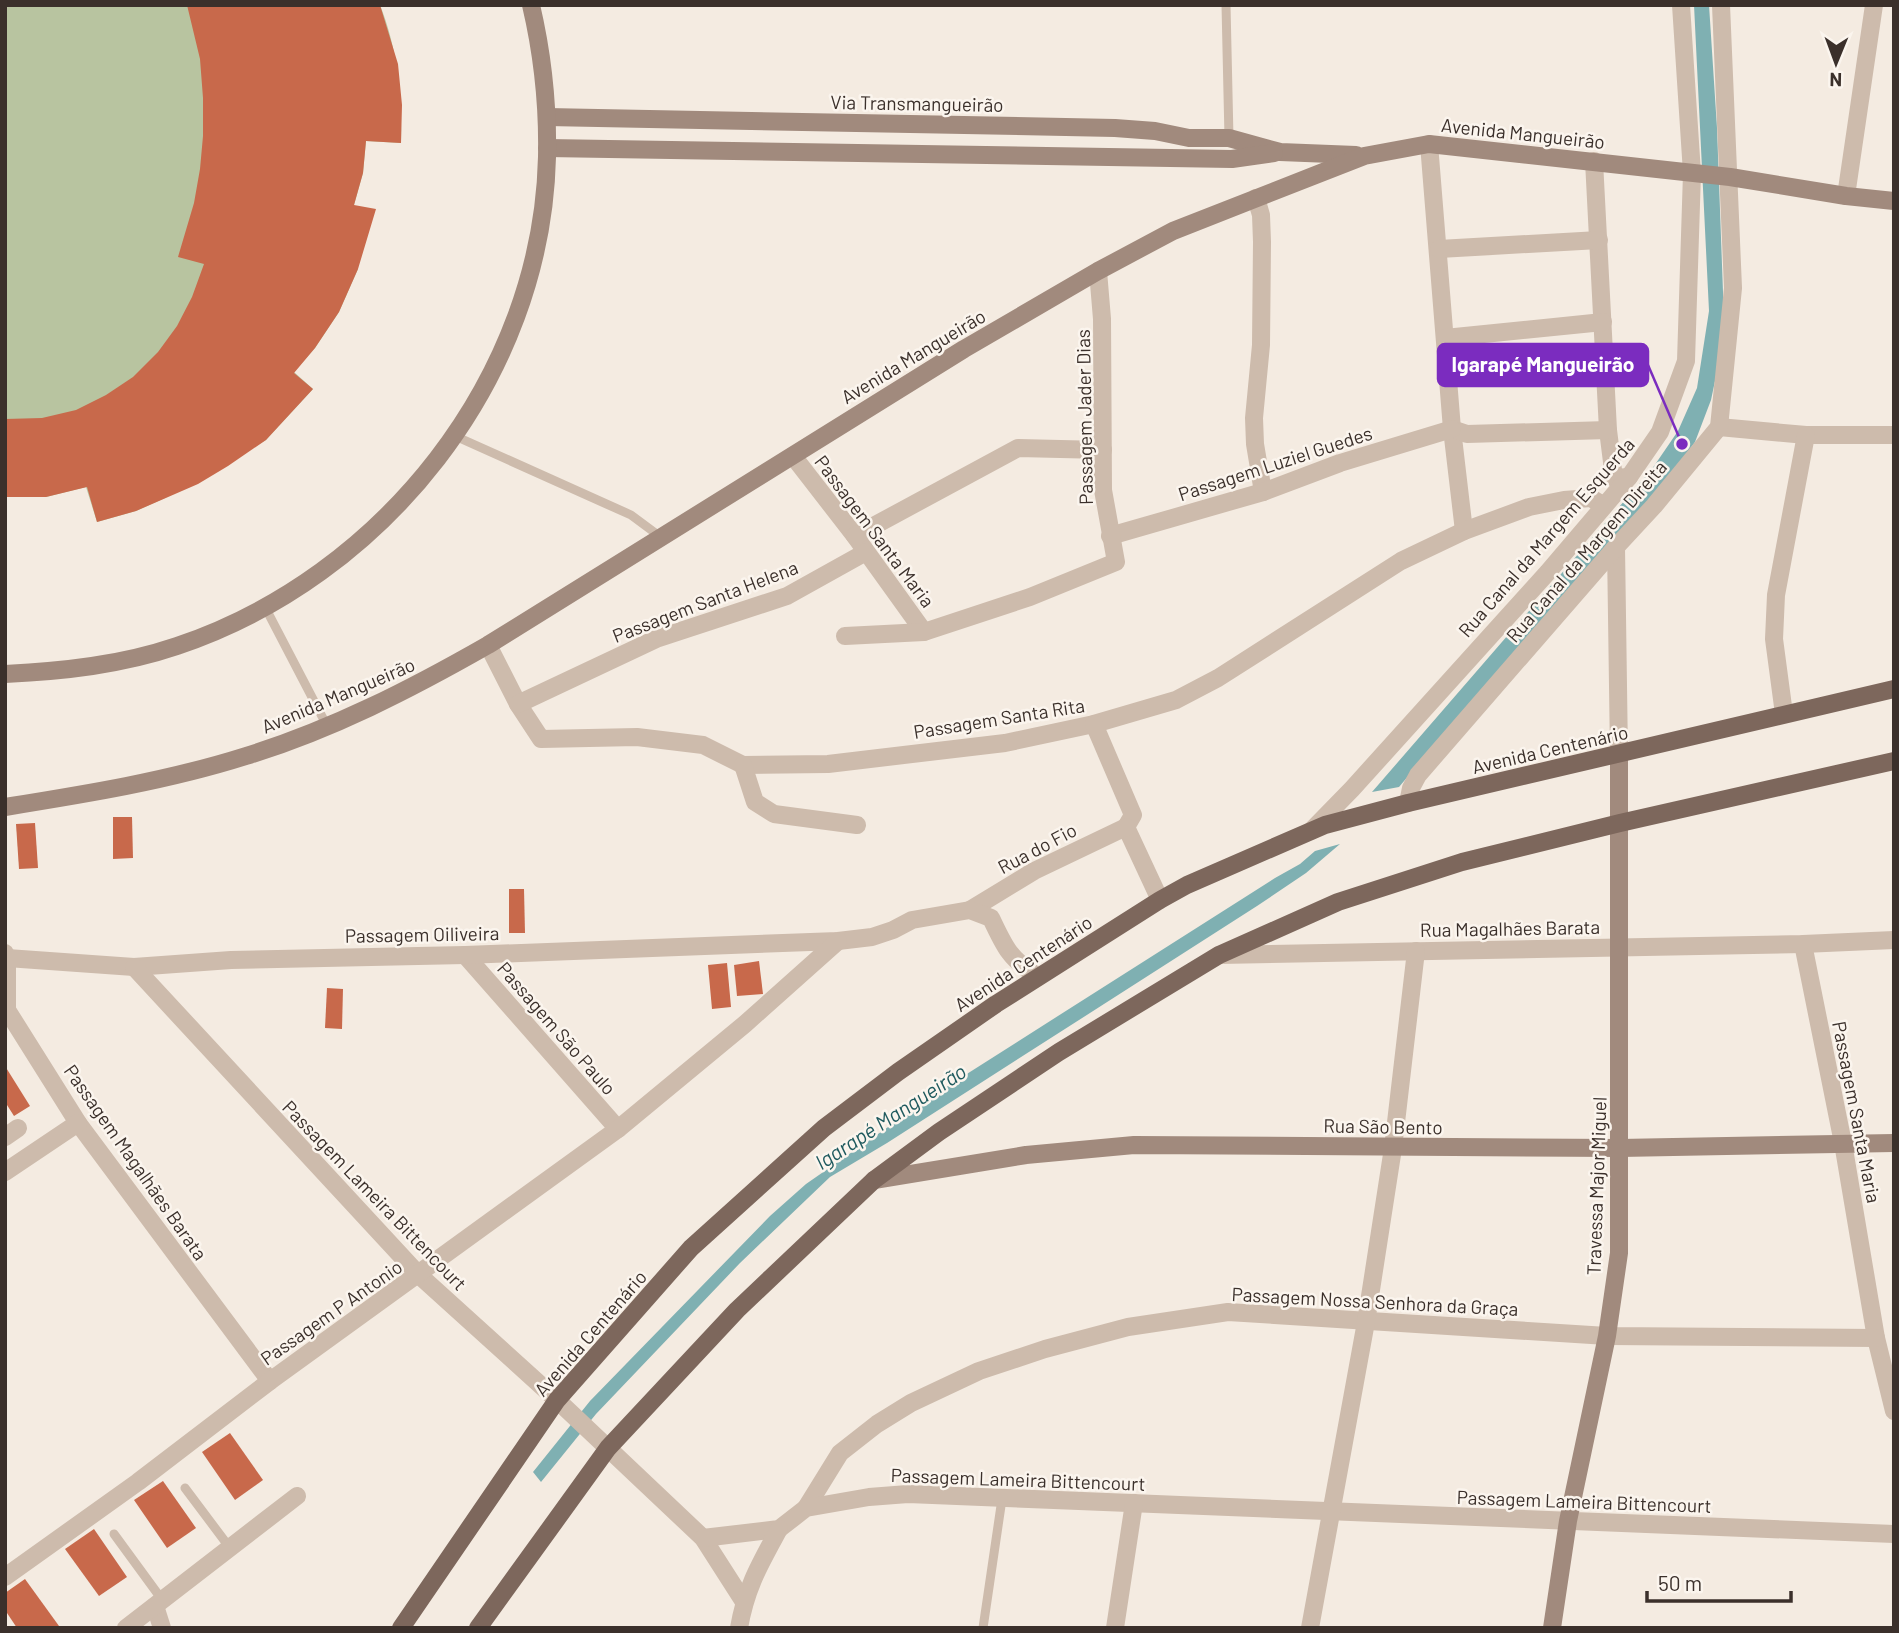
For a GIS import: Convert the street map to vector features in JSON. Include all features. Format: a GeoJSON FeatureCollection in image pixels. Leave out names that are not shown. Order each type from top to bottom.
{"type":"FeatureCollection","features":[{"type":"Feature","properties":{"kind":"main road","name":"Avenida Centenário"},"geometry":{"type":"LineString","coordinates":[[401,1628],[560,1403],[691,1248],[824,1128],[898,1072],[1038,977],[1160,900],[1187,885],[1325,825],[1408,803],[1894,689]]}},
{"type":"Feature","properties":{"kind":"main road"},"geometry":{"type":"LineString","coordinates":[[478,1628],[603,1444],[737,1310],[874,1180],[939,1132],[1059,1052],[1219,955],[1338,902],[1462,862],[1894,761]]}},
{"type":"Feature","properties":{"kind":"street"},"geometry":{"type":"LineString","coordinates":[[5,674],[61,671],[120,662],[177,646],[232,625],[333,564],[379,526],[419,483],[455,436],[485,385],[510,332],[528,276],[541,218],[547,148],[540,43],[531,5]]}},
{"type":"Feature","properties":{"kind":"street","name":"Rua Canal da Margem Esquerda"},"geometry":{"type":"LineString","coordinates":[[1311,831],[1486,641],[1629,477],[1660,432],[1686,361],[1692,173],[1681,5]]}},
{"type":"Feature","properties":{"kind":"street"},"geometry":{"type":"LineString","coordinates":[[1721,5],[1733,288],[1719,428],[1806,435],[1894,435]]}},
{"type":"Feature","properties":{"kind":"street"},"geometry":{"type":"LineString","coordinates":[[1846,196],[1874,5]]}},
{"type":"Feature","properties":{"kind":"street","name":"Via Transmangueirão"},"geometry":{"type":"LineString","coordinates":[[547,117],[1115,128],[1155,131],[1188,138],[1228,138],[1284,152]]}},
{"type":"Feature","properties":{"kind":"street"},"geometry":{"type":"LineString","coordinates":[[1429,144],[1452,429],[1464,531]]}},
{"type":"Feature","properties":{"kind":"street","name":"Avenida Mangueirão"},"geometry":{"type":"LineString","coordinates":[[5,807],[117,788],[233,760],[327,726],[409,690],[488,645],[964,349],[1098,271],[1173,231],[1364,156],[1429,144],[1730,177],[1894,201]]}},
{"type":"Feature","properties":{"kind":"street","name":"Via Transmangueirão"},"geometry":{"type":"LineString","coordinates":[[547,148],[1232,159],[1284,152],[1364,156]]}},
{"type":"Feature","properties":{"kind":"street"},"geometry":{"type":"LineString","coordinates":[[1594,161],[1608,430],[1614,478],[1629,477]]}},
{"type":"Feature","properties":{"kind":"street"},"geometry":{"type":"LineString","coordinates":[[1256,198],[1261,215],[1262,268],[1261,345],[1254,418],[1255,444],[1263,492]]}},
{"type":"Feature","properties":{"kind":"street"},"geometry":{"type":"LineString","coordinates":[[1439,249],[1599,240]]}},
{"type":"Feature","properties":{"kind":"street","name":"Passagem Jader Dias"},"geometry":{"type":"LineString","coordinates":[[924,632],[1030,597],[1116,562],[1103,490],[1103,331],[1098,271]]}},
{"type":"Feature","properties":{"kind":"street"},"geometry":{"type":"LineString","coordinates":[[1445,338],[1603,322]]}},
{"type":"Feature","properties":{"kind":"street","name":"Rua Canal da Margem Direita"},"geometry":{"type":"LineString","coordinates":[[1408,803],[1411,788],[1418,775],[1719,428]]}},
{"type":"Feature","properties":{"kind":"street"},"geometry":{"type":"LineString","coordinates":[[1452,429],[1467,433],[1608,430]]}},
{"type":"Feature","properties":{"kind":"street","name":"Passagem Luziel Guedes"},"geometry":{"type":"LineString","coordinates":[[1110,536],[1263,492],[1340,463],[1452,429]]}},
{"type":"Feature","properties":{"kind":"street"},"geometry":{"type":"LineString","coordinates":[[1784,714],[1774,639],[1776,595],[1806,435]]}},
{"type":"Feature","properties":{"kind":"street"},"geometry":{"type":"LineString","coordinates":[[855,536],[1017,448],[1103,450]]}},
{"type":"Feature","properties":{"kind":"street","name":"Passagem Santa Maria"},"geometry":{"type":"LineString","coordinates":[[793,456],[924,632]]}},
{"type":"Feature","properties":{"kind":"street","name":"Passagem Santa Rita"},"geometry":{"type":"LineString","coordinates":[[488,645],[541,739],[637,737],[703,745],[743,765],[828,764],[1005,743],[1094,724],[1176,700],[1217,678],[1401,561],[1464,531],[1529,507],[1564,500],[1591,498],[1604,506]]}},
{"type":"Feature","properties":{"kind":"street"},"geometry":{"type":"LineString","coordinates":[[1616,547],[1619,755]]}},
{"type":"Feature","properties":{"kind":"street","name":"Passagem Santa Helena"},"geometry":{"type":"LineString","coordinates":[[519,704],[656,639],[787,596],[866,552]]}},
{"type":"Feature","properties":{"kind":"street"},"geometry":{"type":"LineString","coordinates":[[845,636],[924,632]]}},
{"type":"Feature","properties":{"kind":"street"},"geometry":{"type":"LineString","coordinates":[[1094,724],[1133,815],[1126,827],[1160,900]]}},
{"type":"Feature","properties":{"kind":"street","name":"Travessa Major Miguel"},"geometry":{"type":"LineString","coordinates":[[1552,1628],[1568,1521],[1607,1336],[1619,1253],[1619,755]]}},
{"type":"Feature","properties":{"kind":"street"},"geometry":{"type":"LineString","coordinates":[[743,765],[755,802],[774,814],[857,825]]}},
{"type":"Feature","properties":{"kind":"street","name":"Rua do Fio"},"geometry":{"type":"LineString","coordinates":[[970,910],[1034,871],[1126,827]]}},
{"type":"Feature","properties":{"kind":"street"},"geometry":{"type":"LineString","coordinates":[[970,910],[992,919],[1018,964],[1038,977]]}},
{"type":"Feature","properties":{"kind":"street","name":"Passagem Oiliveira"},"geometry":{"type":"LineString","coordinates":[[6,956],[134,967],[232,960],[464,955],[838,941],[872,937],[912,920],[970,910]]}},
{"type":"Feature","properties":{"kind":"street","name":"Rua Magalhães Barata"},"geometry":{"type":"LineString","coordinates":[[1219,955],[1894,940]]}},
{"type":"Feature","properties":{"kind":"street","name":"Passagem P Antonio"},"geometry":{"type":"LineString","coordinates":[[5,1577],[618,1129],[745,1024],[838,941]]}},
{"type":"Feature","properties":{"kind":"street","name":"Passagem Santa Maria"},"geometry":{"type":"LineString","coordinates":[[1803,944],[1843,1143],[1876,1338],[1894,1411]]}},
{"type":"Feature","properties":{"kind":"street"},"geometry":{"type":"LineString","coordinates":[[1310,1628],[1366,1322],[1393,1148],[1416,951]]}},
{"type":"Feature","properties":{"kind":"street","name":"Passagem São Paulo"},"geometry":{"type":"LineString","coordinates":[[464,955],[618,1129]]}},
{"type":"Feature","properties":{"kind":"street","name":"Passagem Magalhães Barata"},"geometry":{"type":"LineString","coordinates":[[6,956],[8,1010],[78,1123],[270,1381]]}},
{"type":"Feature","properties":{"kind":"street","name":"Passagem Lameira Bittencourt"},"geometry":{"type":"LineString","coordinates":[[134,967],[419,1275],[703,1538],[744,1602]]}},
{"type":"Feature","properties":{"kind":"street"},"geometry":{"type":"LineString","coordinates":[[5,1172],[78,1123]]}},
{"type":"Feature","properties":{"kind":"street","name":"Rua São Bento"},"geometry":{"type":"LineString","coordinates":[[874,1180],[1026,1155],[1134,1144],[1620,1148],[1894,1143]]}},
{"type":"Feature","properties":{"kind":"street","name":"Passagem Nossa Senhora da Graça"},"geometry":{"type":"LineString","coordinates":[[806,1508],[840,1453],[877,1424],[911,1404],[978,1371],[1045,1349],[1128,1327],[1228,1312],[1607,1336],[1876,1338]]}},
{"type":"Feature","properties":{"kind":"street","name":"Passagem Lameira Bittencourt"},"geometry":{"type":"LineString","coordinates":[[779,1529],[806,1508],[869,1497],[908,1494],[1894,1534]]}},
{"type":"Feature","properties":{"kind":"street"},"geometry":{"type":"LineString","coordinates":[[126,1628],[297,1496]]}},
{"type":"Feature","properties":{"kind":"street"},"geometry":{"type":"LineString","coordinates":[[1115,1628],[1135,1503]]}},
{"type":"Feature","properties":{"kind":"street"},"geometry":{"type":"LineString","coordinates":[[703,1538],[779,1529]]}},
{"type":"Feature","properties":{"kind":"street"},"geometry":{"type":"LineString","coordinates":[[739,1628],[752,1577],[779,1529]]}},
{"type":"Feature","properties":{"kind":"street"},"geometry":{"type":"LineString","coordinates":[[159,1603],[162,1628]]}},
{"type":"Feature","properties":{"kind":"lane"},"geometry":{"type":"LineString","coordinates":[[1226,5],[1228,138]]}},
{"type":"Feature","properties":{"kind":"lane"},"geometry":{"type":"LineString","coordinates":[[455,436],[631,515],[662,538]]}},
{"type":"Feature","properties":{"kind":"lane"},"geometry":{"type":"LineString","coordinates":[[265,607],[327,726]]}},
{"type":"Feature","properties":{"kind":"lane"},"geometry":{"type":"LineString","coordinates":[[185,1488],[230,1548]]}},
{"type":"Feature","properties":{"kind":"lane"},"geometry":{"type":"LineString","coordinates":[[983,1628],[1002,1499]]}},
{"type":"Feature","properties":{"kind":"lane"},"geometry":{"type":"LineString","coordinates":[[114,1534],[159,1603]]}},
{"type":"Feature","properties":{"kind":"green space"},"geometry":{"type":"Polygon","coordinates":[[[5,5],[380,5],[395,56],[400,90],[401,143],[366,141],[363,173],[354,205],[358,269],[339,312],[315,348],[294,372],[313,389],[266,440],[165,498],[136,511],[97,522],[86,487],[46,497],[5,497],[5,5]]]}},
{"type":"Feature","properties":{"kind":"water"},"geometry":{"type":"Polygon","coordinates":[[[1694,5],[1709,5],[1723,292],[1723,343],[1711,400],[1695,442],[1668,480],[1399,787],[1372,792],[1652,469],[1678,431],[1697,388],[1709,311],[1694,5]]]}},
{"type":"Feature","properties":{"kind":"water"},"geometry":{"type":"Polygon","coordinates":[[[1340,844],[1306,873],[1257,906],[830,1177],[740,1263],[596,1414],[541,1482],[533,1472],[590,1401],[770,1216],[806,1184],[940,1091],[1300,864],[1315,851],[1340,844]]]}},
{"type":"Feature","properties":{"kind":"building"},"geometry":{"type":"Polygon","coordinates":[[[187,5],[380,5],[398,64],[402,105],[401,143],[366,141],[363,173],[354,205],[376,209],[358,269],[339,312],[294,373],[313,389],[266,440],[228,466],[198,484],[136,511],[97,522],[87,487],[46,497],[5,497],[5,419],[42,418],[76,410],[106,395],[133,377],[158,352],[177,326],[192,297],[204,264],[178,257],[194,203],[200,169],[203,98],[200,59],[187,5]]]}},
{"type":"Feature","properties":{"kind":"building"},"geometry":{"type":"Polygon","coordinates":[[[113,817],[132,817],[133,858],[113,859],[113,817]]]}},
{"type":"Feature","properties":{"kind":"building"},"geometry":{"type":"Polygon","coordinates":[[[35,823],[38,868],[19,869],[16,824],[35,823]]]}},
{"type":"Feature","properties":{"kind":"building"},"geometry":{"type":"Polygon","coordinates":[[[509,889],[524,889],[525,933],[509,933],[509,889]]]}},
{"type":"Feature","properties":{"kind":"building"},"geometry":{"type":"Polygon","coordinates":[[[759,961],[763,994],[737,996],[734,965],[759,961]]]}},
{"type":"Feature","properties":{"kind":"building"},"geometry":{"type":"Polygon","coordinates":[[[727,963],[731,1007],[712,1009],[708,965],[727,963]]]}},
{"type":"Feature","properties":{"kind":"building"},"geometry":{"type":"Polygon","coordinates":[[[327,988],[343,989],[342,1029],[325,1028],[327,988]]]}},
{"type":"Feature","properties":{"kind":"building"},"geometry":{"type":"Polygon","coordinates":[[[5,1066],[30,1106],[14,1116],[7,1105],[5,1106],[5,1066]]]}},
{"type":"Feature","properties":{"kind":"building"},"geometry":{"type":"Polygon","coordinates":[[[230,1433],[263,1480],[235,1500],[202,1452],[230,1433]]]}},
{"type":"Feature","properties":{"kind":"building"},"geometry":{"type":"Polygon","coordinates":[[[163,1481],[196,1528],[167,1548],[134,1500],[163,1481]]]}},
{"type":"Feature","properties":{"kind":"building"},"geometry":{"type":"Polygon","coordinates":[[[94,1529],[127,1577],[99,1596],[65,1549],[94,1529]]]}},
{"type":"Feature","properties":{"kind":"building"},"geometry":{"type":"Polygon","coordinates":[[[25,1579],[59,1626],[57,1628],[17,1628],[5,1610],[5,1593],[25,1579]]]}},
{"type":"Feature","properties":{"kind":"place","name":"Igarapé Mangueirão"},"geometry":{"type":"Point","coordinates":[1682,444]}}]}
